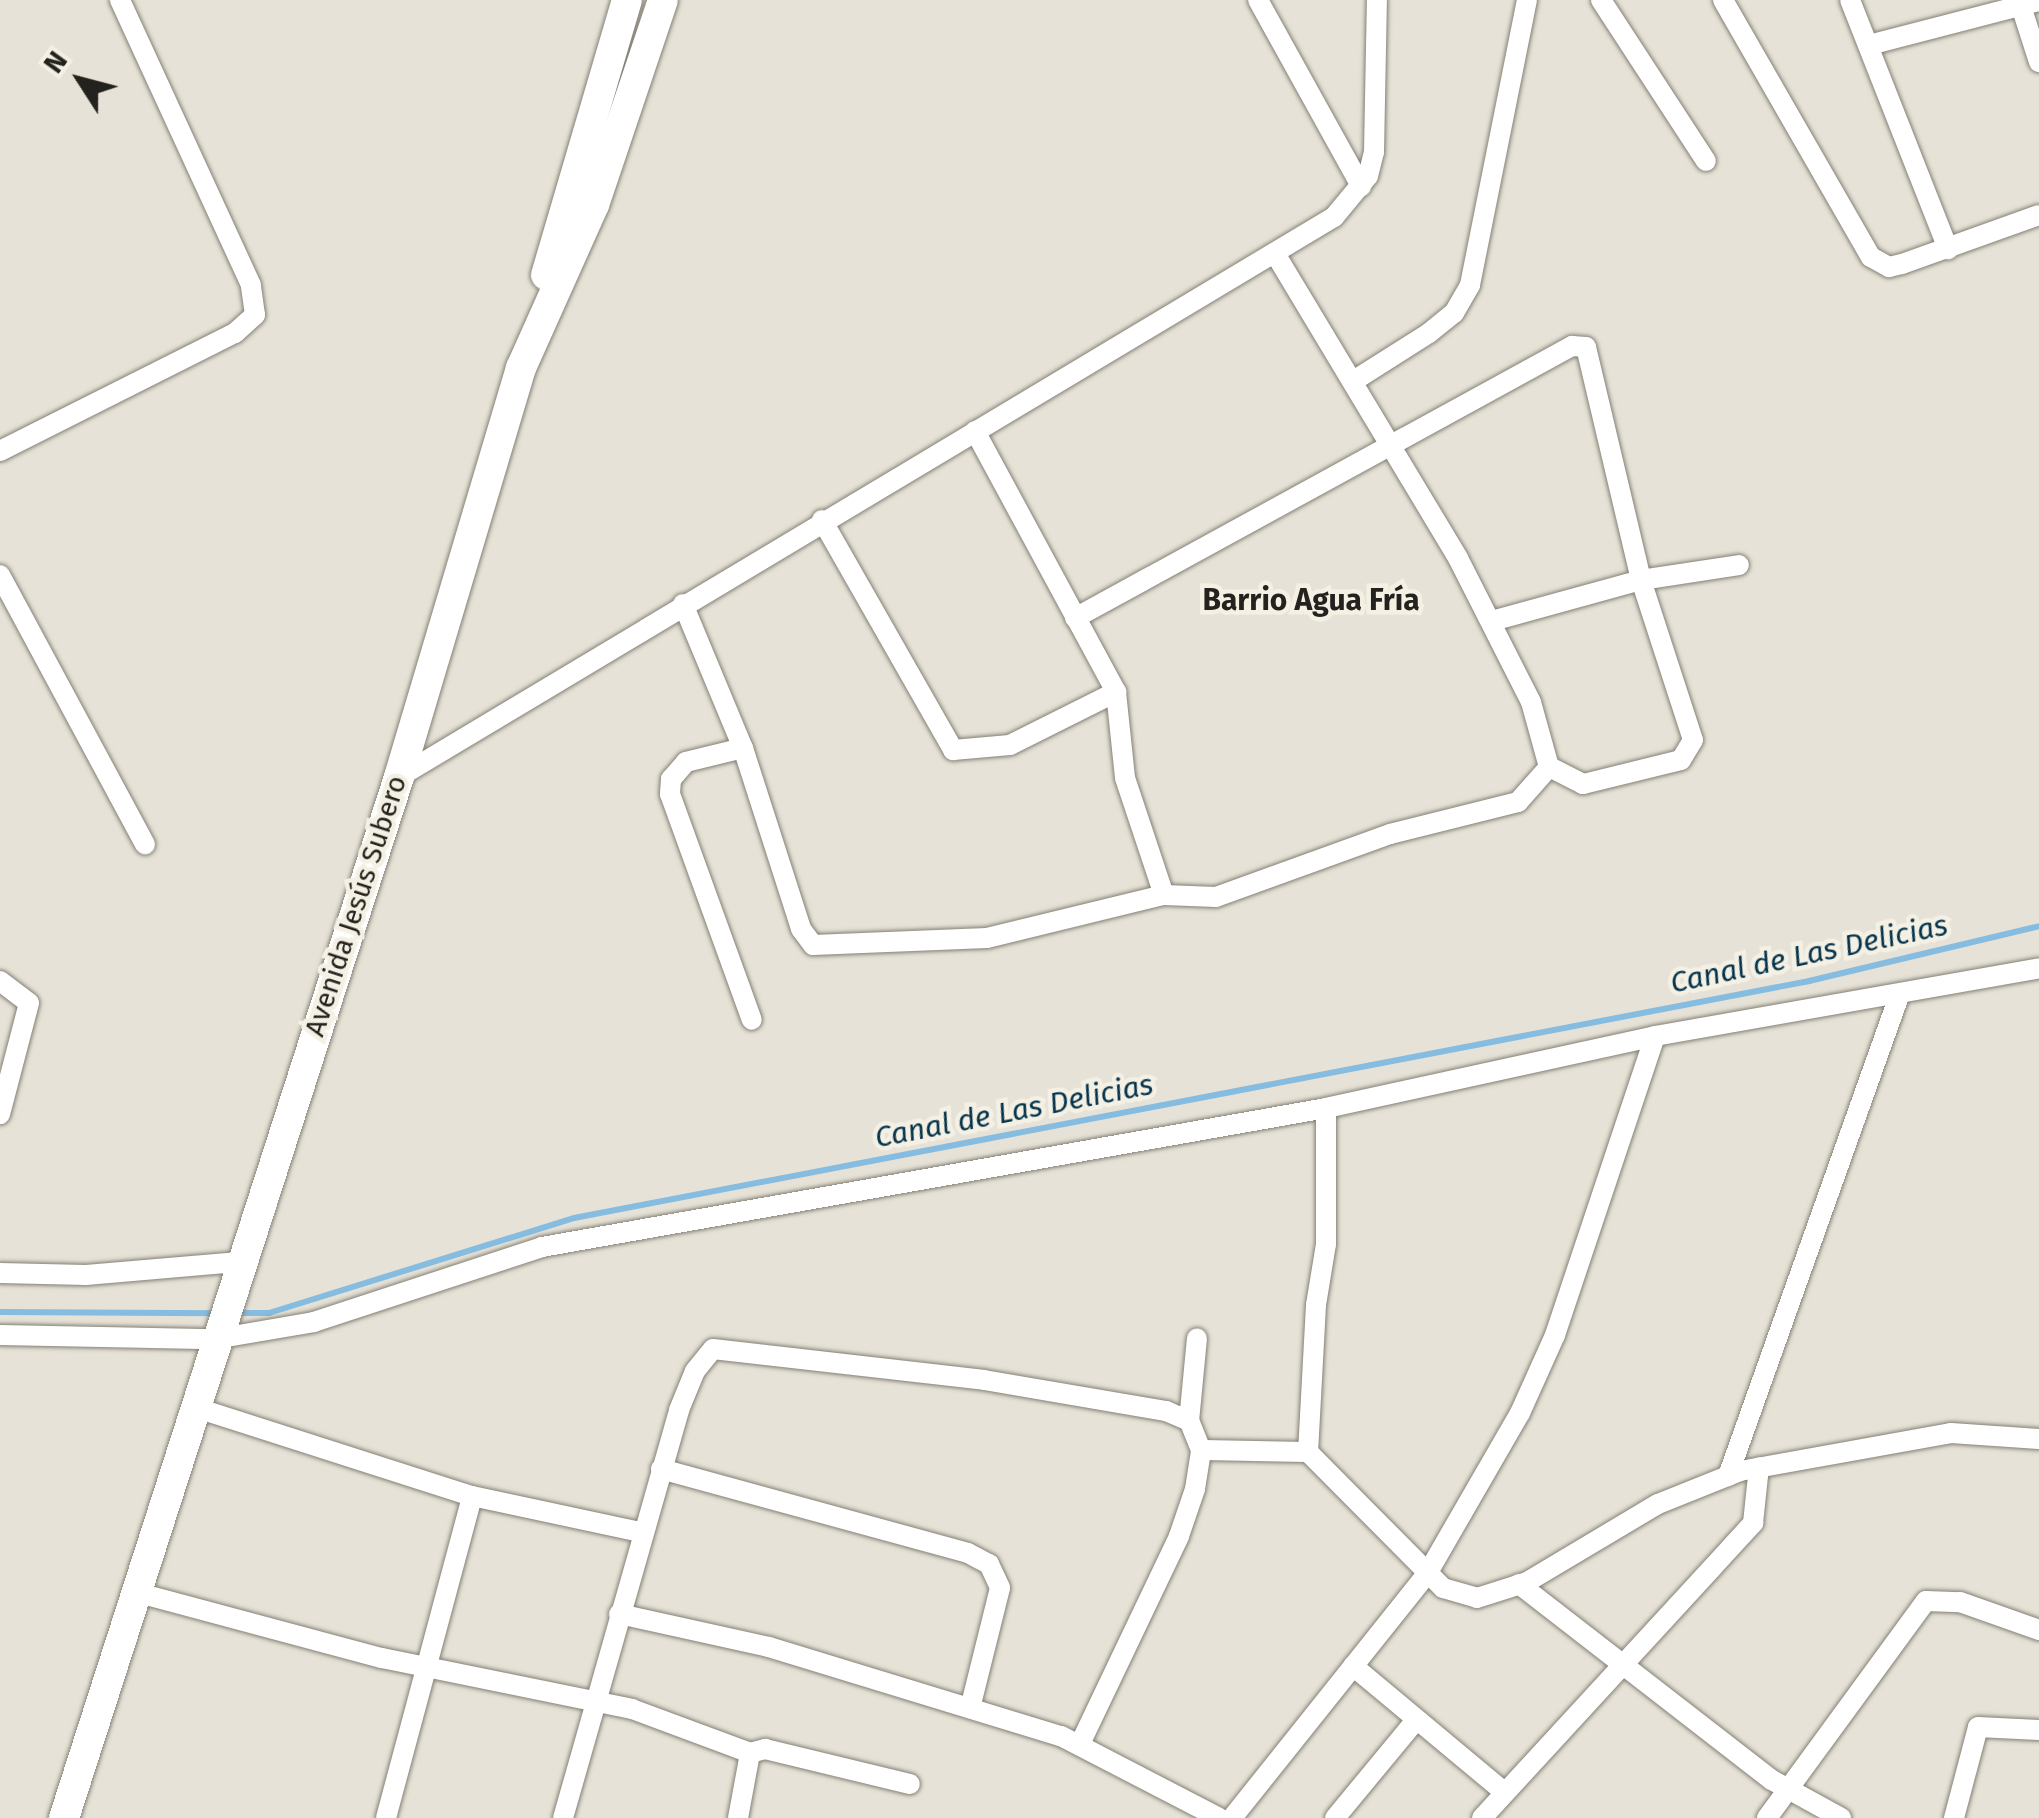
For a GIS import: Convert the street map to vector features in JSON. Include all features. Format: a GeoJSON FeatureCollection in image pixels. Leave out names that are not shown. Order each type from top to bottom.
{"type":"FeatureCollection","features":[{"type":"Feature","properties":{"kind":"main road"},"geometry":{"type":"LineString","coordinates":[[521,368],[627,0]]}},
{"type":"Feature","properties":{"kind":"main road","name":"Avenida Jesús Subero"},"geometry":{"type":"LineString","coordinates":[[64,1818],[398,776],[521,368],[594,205],[662,0]]}},
{"type":"Feature","properties":{"kind":"street"},"geometry":{"type":"LineString","coordinates":[[0,451],[235,333],[255,315],[250,285],[120,0]]}},
{"type":"Feature","properties":{"kind":"street"},"geometry":{"type":"LineString","coordinates":[[1258,0],[1361,186]]}},
{"type":"Feature","properties":{"kind":"street"},"geometry":{"type":"LineString","coordinates":[[398,776],[1334,217],[1361,186],[1375,136],[1378,0]]}},
{"type":"Feature","properties":{"kind":"street"},"geometry":{"type":"LineString","coordinates":[[1355,380],[1429,333],[1454,312],[1470,285],[1527,0]]}},
{"type":"Feature","properties":{"kind":"street"},"geometry":{"type":"LineString","coordinates":[[1601,0],[1706,161]]}},
{"type":"Feature","properties":{"kind":"street"},"geometry":{"type":"LineString","coordinates":[[1723,0],[1871,257],[1889,266],[2039,216]]}},
{"type":"Feature","properties":{"kind":"street"},"geometry":{"type":"LineString","coordinates":[[1850,0],[1948,249]]}},
{"type":"Feature","properties":{"kind":"street"},"geometry":{"type":"LineString","coordinates":[[1869,45],[2030,4],[2039,62]]}},
{"type":"Feature","properties":{"kind":"street"},"geometry":{"type":"LineString","coordinates":[[1076,618],[1393,448],[1572,346],[1586,347],[1640,580],[1694,740],[1691,752],[1583,784],[1548,767],[1531,702],[1492,622],[1393,448],[1355,380],[1275,253]]}},
{"type":"Feature","properties":{"kind":"street"},"geometry":{"type":"LineString","coordinates":[[975,430],[1116,692],[1124,778],[1164,895]]}},
{"type":"Feature","properties":{"kind":"street"},"geometry":{"type":"LineString","coordinates":[[822,520],[953,750],[1010,744],[1116,692]]}},
{"type":"Feature","properties":{"kind":"street"},"geometry":{"type":"LineString","coordinates":[[1492,622],[1640,580],[1738,565]]}},
{"type":"Feature","properties":{"kind":"street"},"geometry":{"type":"LineString","coordinates":[[0,575],[145,844]]}},
{"type":"Feature","properties":{"kind":"street"},"geometry":{"type":"LineString","coordinates":[[683,604],[743,748],[801,929],[813,945],[987,938],[1164,895],[1216,896],[1358,844],[1518,802],[1548,767]]}},
{"type":"Feature","properties":{"kind":"street"},"geometry":{"type":"LineString","coordinates":[[743,748],[686,762],[672,779],[670,794],[752,1020]]}},
{"type":"Feature","properties":{"kind":"street"},"geometry":{"type":"LineString","coordinates":[[0,1336],[217,1333],[314,1322],[542,1247],[1326,1108],[1655,1036],[1899,996],[2039,968]]}},
{"type":"Feature","properties":{"kind":"street"},"geometry":{"type":"LineString","coordinates":[[0,982],[29,1002],[0,1114]]}},
{"type":"Feature","properties":{"kind":"street"},"geometry":{"type":"LineString","coordinates":[[1728,1476],[1899,996]]}},
{"type":"Feature","properties":{"kind":"street"},"geometry":{"type":"LineString","coordinates":[[1232,1818],[1428,1574],[1520,1414],[1554,1335],[1655,1036]]}},
{"type":"Feature","properties":{"kind":"street"},"geometry":{"type":"LineString","coordinates":[[1308,1452],[1316,1305],[1326,1244],[1326,1108]]}},
{"type":"Feature","properties":{"kind":"street"},"geometry":{"type":"LineString","coordinates":[[0,1273],[236,1274]]}},
{"type":"Feature","properties":{"kind":"street"},"geometry":{"type":"LineString","coordinates":[[1080,1744],[1179,1536],[1201,1450],[1189,1422],[1196,1338]]}},
{"type":"Feature","properties":{"kind":"street"},"geometry":{"type":"LineString","coordinates":[[564,1818],[660,1468],[695,1371],[713,1349],[1004,1384],[1166,1410],[1189,1422]]}},
{"type":"Feature","properties":{"kind":"street"},"geometry":{"type":"LineString","coordinates":[[194,1407],[472,1496],[640,1532]]}},
{"type":"Feature","properties":{"kind":"street"},"geometry":{"type":"LineString","coordinates":[[1201,1450],[1308,1452],[1443,1588],[1477,1598],[1519,1584],[1658,1504],[1759,1467],[1952,1433],[2039,1438]]}},
{"type":"Feature","properties":{"kind":"street"},"geometry":{"type":"LineString","coordinates":[[1482,1818],[1753,1523],[1759,1467]]}},
{"type":"Feature","properties":{"kind":"street"},"geometry":{"type":"LineString","coordinates":[[660,1468],[989,1564],[1000,1588],[970,1708]]}},
{"type":"Feature","properties":{"kind":"street"},"geometry":{"type":"LineString","coordinates":[[386,1818],[472,1496]]}},
{"type":"Feature","properties":{"kind":"street"},"geometry":{"type":"LineString","coordinates":[[1519,1584],[1620,1667],[1788,1789],[1840,1818]]}},
{"type":"Feature","properties":{"kind":"street"},"geometry":{"type":"LineString","coordinates":[[135,1592],[426,1666],[596,1700],[734,1742],[750,1753],[765,1749],[910,1784]]}},
{"type":"Feature","properties":{"kind":"street"},"geometry":{"type":"LineString","coordinates":[[1766,1818],[1926,1602],[1960,1602],[2039,1630]]}},
{"type":"Feature","properties":{"kind":"street"},"geometry":{"type":"LineString","coordinates":[[619,1614],[769,1646],[1080,1744],[1219,1818]]}},
{"type":"Feature","properties":{"kind":"street"},"geometry":{"type":"LineString","coordinates":[[1353,1666],[1503,1791]]}},
{"type":"Feature","properties":{"kind":"street"},"geometry":{"type":"LineString","coordinates":[[1334,1818],[1416,1720]]}},
{"type":"Feature","properties":{"kind":"street"},"geometry":{"type":"LineString","coordinates":[[1954,1818],[1978,1727],[2039,1730]]}},
{"type":"Feature","properties":{"kind":"street"},"geometry":{"type":"LineString","coordinates":[[738,1818],[750,1753]]}},
{"type":"Feature","properties":{"kind":"waterway","name":"Canal de Las Delicias"},"geometry":{"type":"LineString","coordinates":[[236,1313],[269,1313],[574,1218],[1809,981],[2039,926]]}},
{"type":"Feature","properties":{"kind":"waterway","name":"Canal de Las Delicias"},"geometry":{"type":"LineString","coordinates":[[0,1312],[219,1313]]}},
{"type":"Feature","properties":{"kind":"district","name":"Barrio Agua Fría"},"geometry":{"type":"Point","coordinates":[1311,600]}}]}
